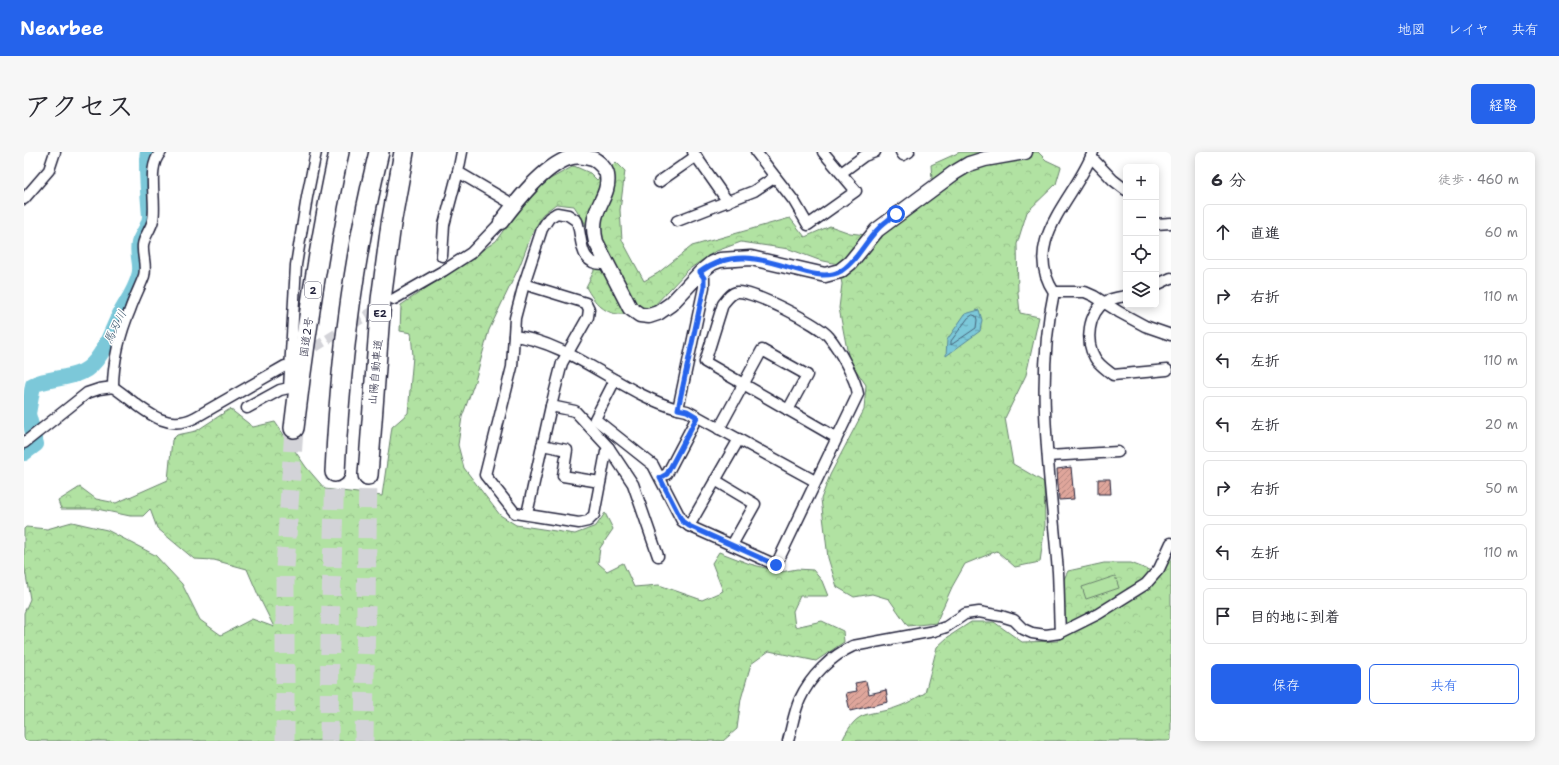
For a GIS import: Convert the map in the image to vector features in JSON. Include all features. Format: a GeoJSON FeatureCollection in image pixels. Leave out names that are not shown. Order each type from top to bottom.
{"type":"FeatureCollection","features":[{"type":"Feature","properties":{"kind":"highway","name":"国道2号"},"geometry":{"type":"LineString","coordinates":[[294,428],[321,235],[339,152]]}},
{"type":"Feature","properties":{"kind":"highway"},"geometry":{"type":"LineString","coordinates":[[335,472],[343,353],[359,247],[379,152]]}},
{"type":"Feature","properties":{"kind":"highway","name":"山陽自動車道"},"geometry":{"type":"LineString","coordinates":[[368,475],[381,300],[391,224],[404,152]]}},
{"type":"Feature","properties":{"kind":"street"},"geometry":{"type":"LineString","coordinates":[[24,198],[49,170],[55,152]]}},
{"type":"Feature","properties":{"kind":"street"},"geometry":{"type":"LineString","coordinates":[[113,387],[117,352],[129,311],[144,276],[143,244],[151,225],[154,212],[154,161],[161,152]]}},
{"type":"Feature","properties":{"kind":"street"},"geometry":{"type":"LineString","coordinates":[[247,408],[280,390],[289,388],[296,265],[316,152]]}},
{"type":"Feature","properties":{"kind":"street"},"geometry":{"type":"LineString","coordinates":[[442,256],[444,225],[462,152]]}},
{"type":"Feature","properties":{"kind":"street"},"geometry":{"type":"LineString","coordinates":[[756,152],[794,201],[808,225],[856,191],[823,152]]}},
{"type":"Feature","properties":{"kind":"street"},"geometry":{"type":"LineString","coordinates":[[841,173],[864,156],[875,152]]}},
{"type":"Feature","properties":{"kind":"street"},"geometry":{"type":"LineString","coordinates":[[901,152],[903,155],[909,152]]}},
{"type":"Feature","properties":{"kind":"street"},"geometry":{"type":"LineString","coordinates":[[394,299],[471,253],[501,222],[514,205],[535,183],[555,166],[570,157],[585,156],[597,161],[606,173],[607,185],[595,217],[593,231],[596,242],[630,308],[640,315],[649,316],[658,313],[671,304],[700,272],[712,263],[720,260],[752,258],[825,275],[840,271],[850,263],[877,230],[954,173],[969,164],[1025,152]]}},
{"type":"Feature","properties":{"kind":"street"},"geometry":{"type":"LineString","coordinates":[[659,182],[694,154],[728,202]]}},
{"type":"Feature","properties":{"kind":"street"},"geometry":{"type":"LineString","coordinates":[[1060,633],[1058,573],[1048,456],[1045,379],[1048,327],[1054,292],[1047,282],[1042,254],[1044,244],[1058,212],[1092,154],[1113,180],[1123,188]]}},
{"type":"Feature","properties":{"kind":"street"},"geometry":{"type":"LineString","coordinates":[[458,172],[514,205]]}},
{"type":"Feature","properties":{"kind":"street"},"geometry":{"type":"LineString","coordinates":[[677,221],[754,191],[775,177]]}},
{"type":"Feature","properties":{"kind":"street"},"geometry":{"type":"LineString","coordinates":[[606,264],[598,265],[589,262],[583,252],[577,221],[568,215],[557,212],[549,218],[542,229],[524,284],[515,318],[512,367],[485,475],[515,513],[579,523],[588,521],[594,515],[606,452],[609,448]]}},
{"type":"Feature","properties":{"kind":"street"},"geometry":{"type":"LineString","coordinates":[[1159,224],[1171,223]]}},
{"type":"Feature","properties":{"kind":"street"},"geometry":{"type":"LineString","coordinates":[[678,409],[704,287],[704,278],[700,272]]}},
{"type":"Feature","properties":{"kind":"street"},"geometry":{"type":"LineString","coordinates":[[1159,284],[1171,278]]}},
{"type":"Feature","properties":{"kind":"street"},"geometry":{"type":"LineString","coordinates":[[524,284],[586,303],[589,309],[588,317],[562,363],[527,514]]}},
{"type":"Feature","properties":{"kind":"street"},"geometry":{"type":"LineString","coordinates":[[615,380],[595,419],[653,465],[682,521],[689,526],[776,565],[815,481],[837,438],[858,394],[857,384],[830,338],[822,330],[787,310],[744,293],[736,292],[723,304],[705,362],[837,438]]}},
{"type":"Feature","properties":{"kind":"street"},"geometry":{"type":"LineString","coordinates":[[1054,292],[1085,292],[1145,326],[1171,335]]}},
{"type":"Feature","properties":{"kind":"street"},"geometry":{"type":"LineString","coordinates":[[1123,297],[1105,302],[1095,315],[1089,328],[1089,339],[1096,360],[1113,375],[1167,370]]}},
{"type":"Feature","properties":{"kind":"street"},"geometry":{"type":"LineString","coordinates":[[514,336],[557,348],[666,406],[687,411],[815,481]]}},
{"type":"Feature","properties":{"kind":"street"},"geometry":{"type":"LineString","coordinates":[[719,429],[762,350],[807,376],[788,410]]}},
{"type":"Feature","properties":{"kind":"street"},"geometry":{"type":"LineString","coordinates":[[24,443],[87,393],[99,389],[113,387],[151,416],[165,422],[188,422],[285,366]]}},
{"type":"Feature","properties":{"kind":"street"},"geometry":{"type":"LineString","coordinates":[[551,406],[575,412],[609,448],[634,484],[658,556]]}},
{"type":"Feature","properties":{"kind":"street"},"geometry":{"type":"LineString","coordinates":[[660,478],[667,474],[697,417]]}},
{"type":"Feature","properties":{"kind":"street"},"geometry":{"type":"LineString","coordinates":[[689,526],[739,439]]}},
{"type":"Feature","properties":{"kind":"street"},"geometry":{"type":"LineString","coordinates":[[542,445],[567,450],[563,476],[600,482]]}},
{"type":"Feature","properties":{"kind":"street"},"geometry":{"type":"LineString","coordinates":[[1048,456],[1118,452]]}},
{"type":"Feature","properties":{"kind":"street"},"geometry":{"type":"LineString","coordinates":[[715,480],[754,504],[732,545]]}},
{"type":"Feature","properties":{"kind":"street"},"geometry":{"type":"LineString","coordinates":[[788,741],[800,698],[812,680],[841,652],[853,646],[934,632],[946,627],[965,614],[979,612],[1014,620],[1023,629],[1032,633],[1046,635],[1060,633],[1098,614],[1146,584],[1158,569],[1171,543]]}},
{"type":"Feature","properties":{"kind":"green space"},"geometry":{"type":"Polygon","coordinates":[[[960,152],[1038,152],[1046,160],[1061,167],[1056,184],[1027,212],[1017,244],[1020,313],[1039,317],[1026,375],[1005,418],[1013,464],[1044,482],[1045,525],[1040,562],[1015,567],[997,551],[965,564],[952,587],[936,623],[908,626],[889,599],[872,594],[854,597],[837,587],[828,558],[821,499],[830,475],[864,410],[866,385],[849,360],[839,308],[842,284],[838,264],[819,260],[789,249],[741,242],[714,252],[688,270],[652,308],[643,308],[625,314],[612,313],[597,303],[586,287],[594,271],[592,253],[585,223],[574,206],[556,204],[543,214],[531,236],[520,265],[489,330],[475,381],[462,417],[458,445],[464,468],[500,515],[516,525],[575,534],[596,526],[605,513],[613,529],[600,548],[598,563],[607,571],[623,563],[634,587],[659,585],[702,600],[723,591],[712,563],[719,552],[750,564],[781,572],[797,569],[813,570],[822,581],[828,596],[800,596],[793,611],[795,627],[822,621],[843,631],[844,642],[816,661],[769,651],[751,664],[741,699],[737,729],[723,741],[24,741],[24,613],[30,599],[24,564],[24,529],[26,527],[47,529],[72,522],[107,530],[155,555],[182,584],[200,620],[221,635],[252,619],[274,627],[247,569],[214,560],[194,559],[157,528],[150,509],[143,516],[130,516],[97,509],[61,509],[58,501],[80,487],[96,499],[116,503],[168,480],[172,440],[177,435],[196,431],[230,409],[253,427],[275,422],[306,467],[325,489],[382,496],[392,427],[408,413],[413,356],[411,333],[400,331],[401,305],[496,241],[523,202],[550,179],[574,166],[590,173],[597,180],[616,162],[625,171],[620,210],[622,240],[644,281],[658,273],[692,246],[790,218],[805,237],[830,226],[850,233],[874,236],[924,202],[932,180],[931,165],[960,152]]]}},
{"type":"Feature","properties":{"kind":"green space"},"geometry":{"type":"Polygon","coordinates":[[[1171,557],[1171,741],[842,741],[854,722],[860,717],[866,714],[900,706],[925,693],[937,647],[948,637],[971,622],[994,622],[1022,642],[1058,641],[1063,618],[1063,581],[1068,571],[1104,563],[1131,563],[1159,574],[1168,564],[1171,557]]]}},
{"type":"Feature","properties":{"kind":"green space"},"geometry":{"type":"Polygon","coordinates":[[[1115,576],[1119,588],[1086,599],[1082,587],[1115,576]]]}},
{"type":"Feature","properties":{"kind":"water"},"geometry":{"type":"Polygon","coordinates":[[[979,310],[982,320],[980,331],[946,356],[947,340],[965,314],[979,310]]]}},
{"type":"Feature","properties":{"kind":"building"},"geometry":{"type":"Polygon","coordinates":[[[1071,467],[1074,499],[1059,500],[1057,469],[1071,467]]]}},
{"type":"Feature","properties":{"kind":"building"},"geometry":{"type":"Polygon","coordinates":[[[1098,479],[1110,479],[1111,494],[1098,494],[1098,479]]]}},
{"type":"Feature","properties":{"kind":"building"},"geometry":{"type":"Polygon","coordinates":[[[866,681],[869,694],[886,690],[888,702],[850,711],[846,693],[857,691],[855,683],[866,681]]]}},
{"type":"Feature","properties":{"kind":"waterway","name":"馬刃川"},"geometry":{"type":"LineString","coordinates":[[24,453],[36,444],[28,414],[33,385],[76,374],[89,368],[95,362],[105,346],[120,314],[131,296],[140,272],[138,247],[150,220],[147,173],[148,152]]}},
{"type":"Feature","properties":{"kind":"tunnel"},"geometry":{"type":"LineString","coordinates":[[302,355],[382,306]]}},
{"type":"Feature","properties":{"kind":"tunnel"},"geometry":{"type":"LineString","coordinates":[[285,741],[285,568],[294,428]]}},
{"type":"Feature","properties":{"kind":"tunnel"},"geometry":{"type":"LineString","coordinates":[[329,741],[330,633],[335,472]]}},
{"type":"Feature","properties":{"kind":"tunnel"},"geometry":{"type":"LineString","coordinates":[[364,741],[368,475]]}},
{"type":"Feature","properties":{"kind":"route"},"geometry":{"type":"LineString","coordinates":[[776,565],[689,526],[682,521],[660,478],[667,474],[697,417],[687,411],[678,409],[704,287],[704,278],[700,272],[712,263],[732,258],[768,260],[825,275],[840,271],[850,263],[877,230],[896,214]]}}]}
